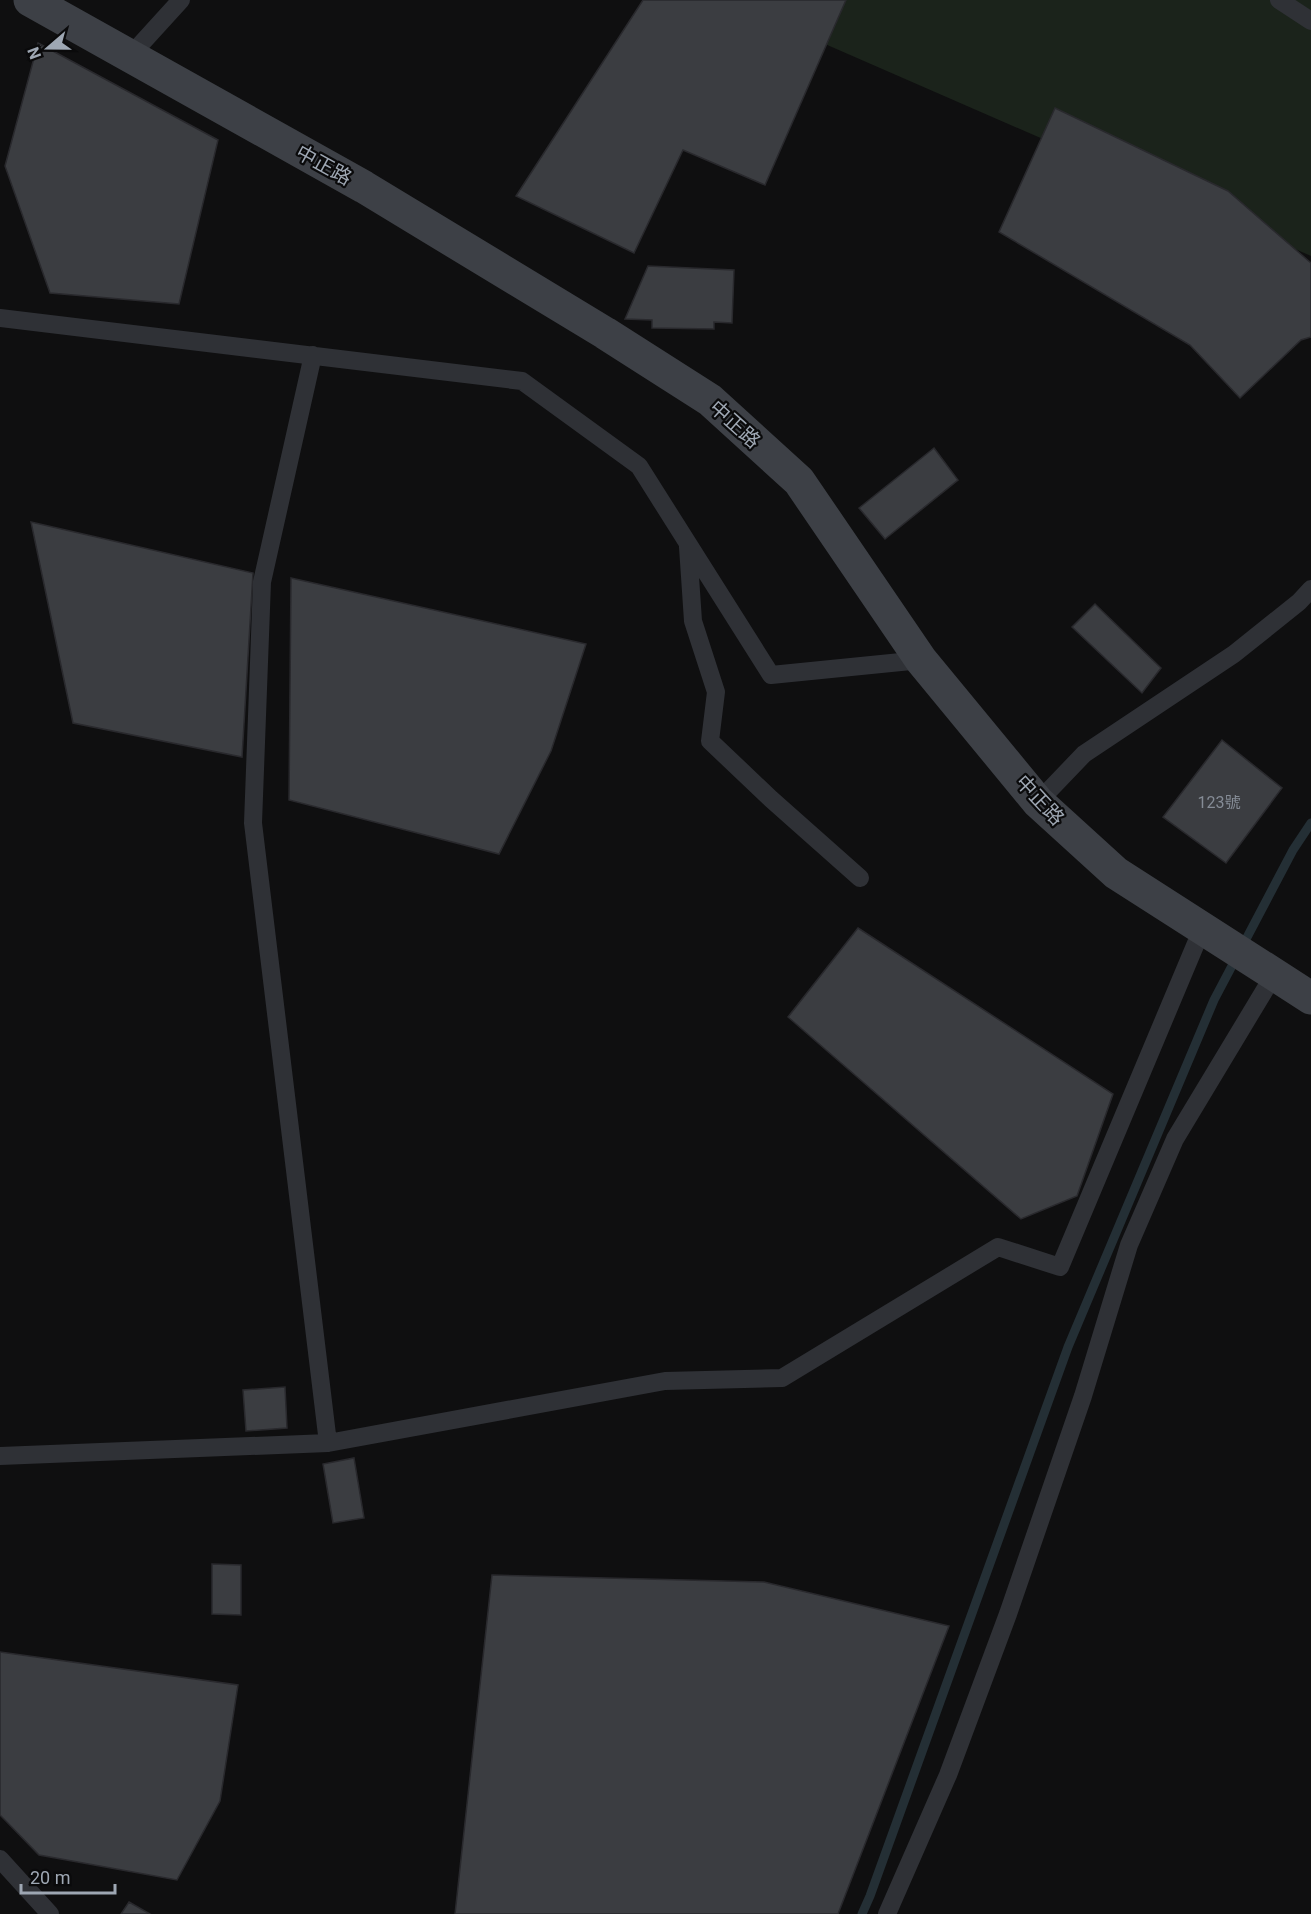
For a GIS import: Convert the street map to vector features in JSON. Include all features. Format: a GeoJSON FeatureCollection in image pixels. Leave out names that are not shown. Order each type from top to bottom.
{"type":"FeatureCollection","features":[{"type":"Feature","properties":{"kind":"street","name":"中正路"},"geometry":{"type":"LineString","coordinates":[[30,0],[363,187],[605,333],[710,400],[799,481],[921,660],[1038,802],[1116,873],[1311,998]]}},
{"type":"Feature","properties":{"kind":"lane"},"geometry":{"type":"LineString","coordinates":[[130,56],[181,0]]}},
{"type":"Feature","properties":{"kind":"lane"},"geometry":{"type":"LineString","coordinates":[[1279,0],[1311,21]]}},
{"type":"Feature","properties":{"kind":"lane"},"geometry":{"type":"LineString","coordinates":[[0,318],[522,381],[639,466],[771,675],[921,660]]}},
{"type":"Feature","properties":{"kind":"lane"},"geometry":{"type":"LineString","coordinates":[[313,356],[262,582],[253,824],[328,1443]]}},
{"type":"Feature","properties":{"kind":"lane"},"geometry":{"type":"LineString","coordinates":[[687,543],[693,621],[716,692],[710,741],[771,800],[860,878]]}},
{"type":"Feature","properties":{"kind":"lane"},"geometry":{"type":"LineString","coordinates":[[1038,802],[1084,754],[1234,654],[1299,602],[1311,589]]}},
{"type":"Feature","properties":{"kind":"lane"},"geometry":{"type":"LineString","coordinates":[[0,1456],[328,1443],[665,1381],[782,1378],[998,1247],[1060,1267],[1212,935]]}},
{"type":"Feature","properties":{"kind":"lane"},"geometry":{"type":"LineString","coordinates":[[887,1914],[948,1775],[1008,1614],[1083,1396],[1129,1245],[1175,1139],[1266,968]]}},
{"type":"Feature","properties":{"kind":"lane"},"geometry":{"type":"LineString","coordinates":[[0,1860],[50,1914]]}},
{"type":"Feature","properties":{"kind":"shaded area"},"geometry":{"type":"Polygon","coordinates":[[[724,0],[1311,0],[1311,256],[724,0]]]}},
{"type":"Feature","properties":{"kind":"building"},"geometry":{"type":"Polygon","coordinates":[[[643,0],[846,0],[765,185],[683,150],[634,253],[516,196],[643,0]]]}},
{"type":"Feature","properties":{"kind":"building"},"geometry":{"type":"Polygon","coordinates":[[[38,43],[218,140],[179,304],[50,293],[5,166],[38,43]]]}},
{"type":"Feature","properties":{"kind":"building"},"geometry":{"type":"Polygon","coordinates":[[[1055,108],[1228,191],[1311,263],[1311,337],[1301,340],[1240,398],[1190,345],[999,232],[1055,108]]]}},
{"type":"Feature","properties":{"kind":"building"},"geometry":{"type":"Polygon","coordinates":[[[648,266],[734,270],[732,323],[714,322],[714,329],[652,328],[652,320],[625,319],[648,266]]]}},
{"type":"Feature","properties":{"kind":"building"},"geometry":{"type":"Polygon","coordinates":[[[934,448],[958,480],[885,539],[859,508],[934,448]]]}},
{"type":"Feature","properties":{"kind":"building"},"geometry":{"type":"Polygon","coordinates":[[[31,522],[253,573],[242,757],[73,723],[31,522]]]}},
{"type":"Feature","properties":{"kind":"building"},"geometry":{"type":"Polygon","coordinates":[[[291,578],[586,644],[551,751],[499,854],[289,800],[291,578]]]}},
{"type":"Feature","properties":{"kind":"building"},"geometry":{"type":"Polygon","coordinates":[[[1095,604],[1161,668],[1142,693],[1072,627],[1095,604]]]}},
{"type":"Feature","properties":{"kind":"building"},"geometry":{"type":"Polygon","coordinates":[[[1222,740],[1282,788],[1226,863],[1163,817],[1222,740]]]}},
{"type":"Feature","properties":{"kind":"building"},"geometry":{"type":"Polygon","coordinates":[[[858,928],[1113,1094],[1077,1196],[1021,1219],[788,1017],[858,928]]]}},
{"type":"Feature","properties":{"kind":"building"},"geometry":{"type":"Polygon","coordinates":[[[285,1387],[287,1428],[246,1431],[243,1390],[285,1387]]]}},
{"type":"Feature","properties":{"kind":"building"},"geometry":{"type":"Polygon","coordinates":[[[354,1458],[364,1518],[333,1523],[323,1464],[354,1458]]]}},
{"type":"Feature","properties":{"kind":"building"},"geometry":{"type":"Polygon","coordinates":[[[212,1564],[241,1565],[241,1615],[212,1614],[212,1564]]]}},
{"type":"Feature","properties":{"kind":"building"},"geometry":{"type":"Polygon","coordinates":[[[492,1575],[764,1582],[949,1626],[838,1914],[455,1914],[492,1575]]]}},
{"type":"Feature","properties":{"kind":"building"},"geometry":{"type":"Polygon","coordinates":[[[0,1652],[238,1685],[220,1801],[177,1880],[39,1855],[0,1815],[0,1652]]]}},
{"type":"Feature","properties":{"kind":"building"},"geometry":{"type":"Polygon","coordinates":[[[129,1902],[150,1914],[121,1914],[129,1902]]]}},
{"type":"Feature","properties":{"kind":"waterway"},"geometry":{"type":"LineString","coordinates":[[862,1914],[1068,1347],[1214,1000],[1293,850],[1311,823]]}}]}
